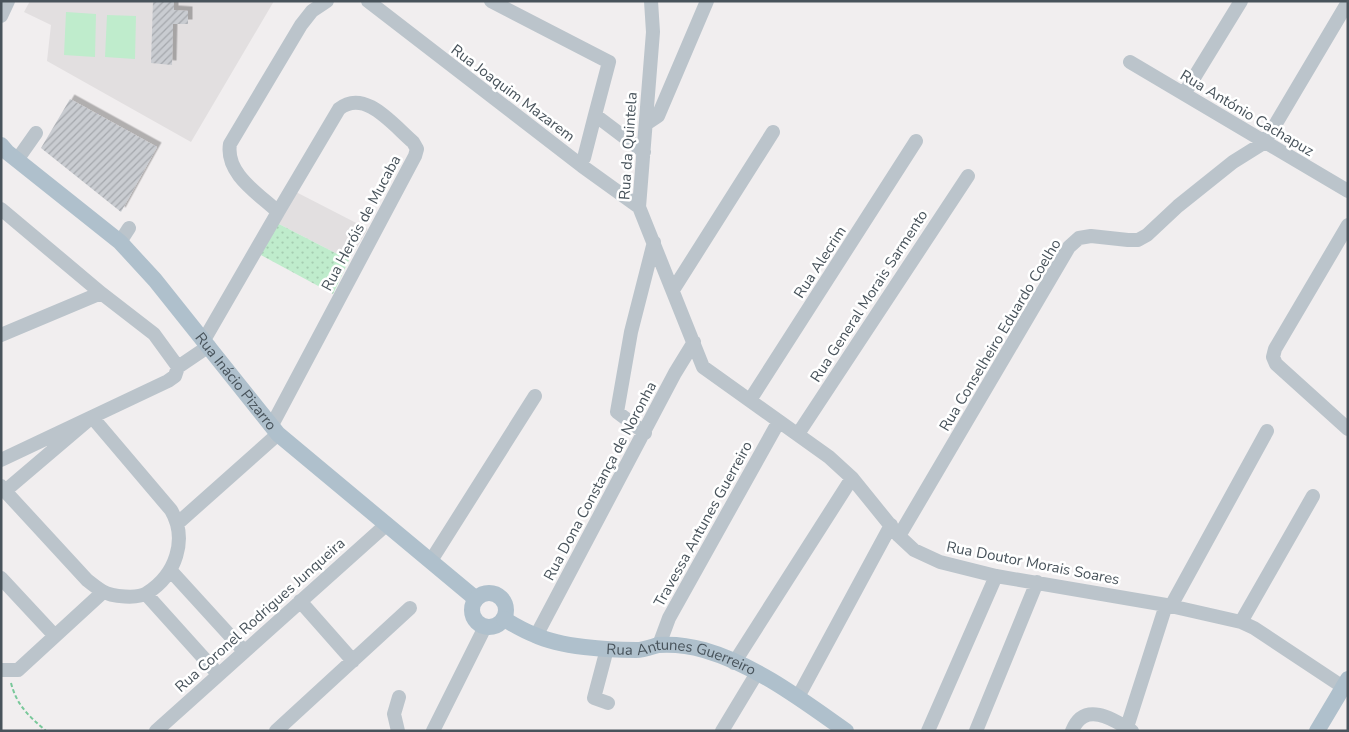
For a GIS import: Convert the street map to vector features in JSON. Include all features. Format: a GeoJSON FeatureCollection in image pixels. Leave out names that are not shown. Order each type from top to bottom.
{"type":"FeatureCollection","features":[{"type":"Feature","properties":{"kind":"main road","name":"Rua Inácio Pizarro"},"geometry":{"type":"LineString","coordinates":[[7,152],[120,242],[156,280],[275,429],[386,524],[432,559],[476,599]]}},
{"type":"Feature","properties":{"kind":"main road"},"geometry":{"type":"LineString","coordinates":[[490,593],[500,596],[506,604],[504,619],[496,626],[485,627],[477,622],[472,613],[476,599],[490,593]]}},
{"type":"Feature","properties":{"kind":"main road","name":"Rua Antunes Guerreiro"},"geometry":{"type":"LineString","coordinates":[[504,619],[536,636],[607,649],[639,650],[659,645],[704,650],[757,673],[798,697],[846,731]]}},
{"type":"Feature","properties":{"kind":"main road"},"geometry":{"type":"LineString","coordinates":[[1317,731],[1346,683]]}},
{"type":"Feature","properties":{"kind":"street"},"geometry":{"type":"LineString","coordinates":[[1,16],[8,1]]}},
{"type":"Feature","properties":{"kind":"street"},"geometry":{"type":"LineString","coordinates":[[1,460],[168,381],[175,376],[178,366],[207,343],[278,212],[236,173],[229,161],[230,144],[301,25],[312,11],[327,1]]}},
{"type":"Feature","properties":{"kind":"street","name":"Rua Joaquim Mazarem"},"geometry":{"type":"LineString","coordinates":[[368,1],[602,182],[640,207]]}},
{"type":"Feature","properties":{"kind":"street"},"geometry":{"type":"LineString","coordinates":[[491,1],[609,62],[584,158]]}},
{"type":"Feature","properties":{"kind":"street","name":"Rua da Quintela"},"geometry":{"type":"LineString","coordinates":[[651,1],[652,32],[640,207],[694,342]]}},
{"type":"Feature","properties":{"kind":"street"},"geometry":{"type":"LineString","coordinates":[[646,124],[658,116],[707,1]]}},
{"type":"Feature","properties":{"kind":"street"},"geometry":{"type":"LineString","coordinates":[[1184,94],[1241,1]]}},
{"type":"Feature","properties":{"kind":"street"},"geometry":{"type":"LineString","coordinates":[[1265,142],[1348,2]]}},
{"type":"Feature","properties":{"kind":"street","name":"Rua António Cachapuz"},"geometry":{"type":"LineString","coordinates":[[1130,62],[1348,191]]}},
{"type":"Feature","properties":{"kind":"street","name":"Rua Heróis de Mucaba"},"geometry":{"type":"LineString","coordinates":[[275,429],[411,164],[416,149],[413,142],[368,104],[358,101],[346,103],[339,109],[278,212]]}},
{"type":"Feature","properties":{"kind":"street"},"geometry":{"type":"LineString","coordinates":[[595,115],[644,152]]}},
{"type":"Feature","properties":{"kind":"street"},"geometry":{"type":"LineString","coordinates":[[673,290],[773,132]]}},
{"type":"Feature","properties":{"kind":"street"},"geometry":{"type":"LineString","coordinates":[[7,152],[36,133]]}},
{"type":"Feature","properties":{"kind":"street","name":"Rua Alecrim"},"geometry":{"type":"LineString","coordinates":[[750,400],[916,141]]}},
{"type":"Feature","properties":{"kind":"street","name":"Rua Conselheiro Eduardo Coelho"},"geometry":{"type":"LineString","coordinates":[[798,697],[895,530],[1070,247],[1079,238],[1091,236],[1138,240],[1147,235],[1178,206],[1233,162],[1265,142]]}},
{"type":"Feature","properties":{"kind":"street","name":"Rua General Morais Sarmento"},"geometry":{"type":"LineString","coordinates":[[798,434],[968,176]]}},
{"type":"Feature","properties":{"kind":"street"},"geometry":{"type":"LineString","coordinates":[[1,209],[101,293],[154,334],[178,366]]}},
{"type":"Feature","properties":{"kind":"street"},"geometry":{"type":"LineString","coordinates":[[1348,225],[1275,349],[1273,357],[1276,364],[1348,429]]}},
{"type":"Feature","properties":{"kind":"street"},"geometry":{"type":"LineString","coordinates":[[120,242],[129,228]]}},
{"type":"Feature","properties":{"kind":"street"},"geometry":{"type":"LineString","coordinates":[[645,433],[617,412],[631,332],[654,242]]}},
{"type":"Feature","properties":{"kind":"street"},"geometry":{"type":"LineString","coordinates":[[1,335],[101,293]]}},
{"type":"Feature","properties":{"kind":"street","name":"Rua Doutor Morais Soares"},"geometry":{"type":"LineString","coordinates":[[694,342],[704,367],[829,457],[852,478],[914,550],[940,562],[996,576],[1168,606],[1241,622],[1346,683]]}},
{"type":"Feature","properties":{"kind":"street","name":"Rua Dona Constança de Noronha"},"geometry":{"type":"LineString","coordinates":[[536,636],[645,433],[675,372],[694,342]]}},
{"type":"Feature","properties":{"kind":"street"},"geometry":{"type":"LineString","coordinates":[[432,559],[534,396]]}},
{"type":"Feature","properties":{"kind":"street"},"geometry":{"type":"LineString","coordinates":[[92,417],[171,510],[178,523],[177,556],[171,571],[146,594],[129,596],[103,592],[87,580],[3,489],[92,417]]}},
{"type":"Feature","properties":{"kind":"street","name":"Travessa Antunes Guerreiro"},"geometry":{"type":"LineString","coordinates":[[659,645],[669,618],[780,421]]}},
{"type":"Feature","properties":{"kind":"street"},"geometry":{"type":"LineString","coordinates":[[178,523],[275,429]]}},
{"type":"Feature","properties":{"kind":"street"},"geometry":{"type":"LineString","coordinates":[[1072,731],[1082,716],[1090,713],[1099,714],[1129,729],[1168,606],[1267,431]]}},
{"type":"Feature","properties":{"kind":"street"},"geometry":{"type":"LineString","coordinates":[[734,662],[852,478]]}},
{"type":"Feature","properties":{"kind":"street"},"geometry":{"type":"LineString","coordinates":[[1241,622],[1313,496]]}},
{"type":"Feature","properties":{"kind":"street","name":"Rua Coronel Rodrigues Junqueira"},"geometry":{"type":"LineString","coordinates":[[162,729],[218,674],[386,524]]}},
{"type":"Feature","properties":{"kind":"street"},"geometry":{"type":"LineString","coordinates":[[171,571],[244,651]]}},
{"type":"Feature","properties":{"kind":"street"},"geometry":{"type":"LineString","coordinates":[[928,731],[996,576]]}},
{"type":"Feature","properties":{"kind":"street"},"geometry":{"type":"LineString","coordinates":[[1,578],[55,636]]}},
{"type":"Feature","properties":{"kind":"street"},"geometry":{"type":"LineString","coordinates":[[976,731],[1037,582]]}},
{"type":"Feature","properties":{"kind":"street"},"geometry":{"type":"LineString","coordinates":[[9,671],[55,636],[103,592]]}},
{"type":"Feature","properties":{"kind":"street"},"geometry":{"type":"LineString","coordinates":[[146,594],[218,674]]}},
{"type":"Feature","properties":{"kind":"street"},"geometry":{"type":"LineString","coordinates":[[300,601],[353,661]]}},
{"type":"Feature","properties":{"kind":"street"},"geometry":{"type":"LineString","coordinates":[[276,731],[410,608]]}},
{"type":"Feature","properties":{"kind":"street"},"geometry":{"type":"LineString","coordinates":[[433,731],[485,627]]}},
{"type":"Feature","properties":{"kind":"street"},"geometry":{"type":"LineString","coordinates":[[607,649],[594,698],[608,703]]}},
{"type":"Feature","properties":{"kind":"street"},"geometry":{"type":"LineString","coordinates":[[722,731],[757,673]]}},
{"type":"Feature","properties":{"kind":"street"},"geometry":{"type":"LineString","coordinates":[[398,731],[394,714],[399,697]]}},
{"type":"Feature","properties":{"kind":"path"},"geometry":{"type":"LineString","coordinates":[[9,671],[16,700],[24,712],[46,731]]}},
{"type":"Feature","properties":{"kind":"shaded area"},"geometry":{"type":"Polygon","coordinates":[[[30,1],[274,1],[191,142],[47,61],[51,25],[24,12],[30,1]]]}},
{"type":"Feature","properties":{"kind":"shaded area"},"geometry":{"type":"Polygon","coordinates":[[[296,192],[368,229],[349,260],[277,223],[296,192]]]}},
{"type":"Feature","properties":{"kind":"green space"},"geometry":{"type":"Polygon","coordinates":[[[66,12],[96,14],[95,57],[64,55],[66,12]]]}},
{"type":"Feature","properties":{"kind":"green space"},"geometry":{"type":"Polygon","coordinates":[[[107,15],[136,16],[135,59],[105,57],[107,15]]]}},
{"type":"Feature","properties":{"kind":"green space"},"geometry":{"type":"Polygon","coordinates":[[[277,223],[349,260],[333,294],[259,254],[277,223]]]}},
{"type":"Feature","properties":{"kind":"building"},"geometry":{"type":"Polygon","coordinates":[[[153,1],[174,1],[174,10],[188,11],[188,24],[173,24],[172,65],[151,63],[153,1]]]}},
{"type":"Feature","properties":{"kind":"building"},"geometry":{"type":"Polygon","coordinates":[[[70,99],[157,147],[121,212],[41,148],[70,99]]]}}]}
